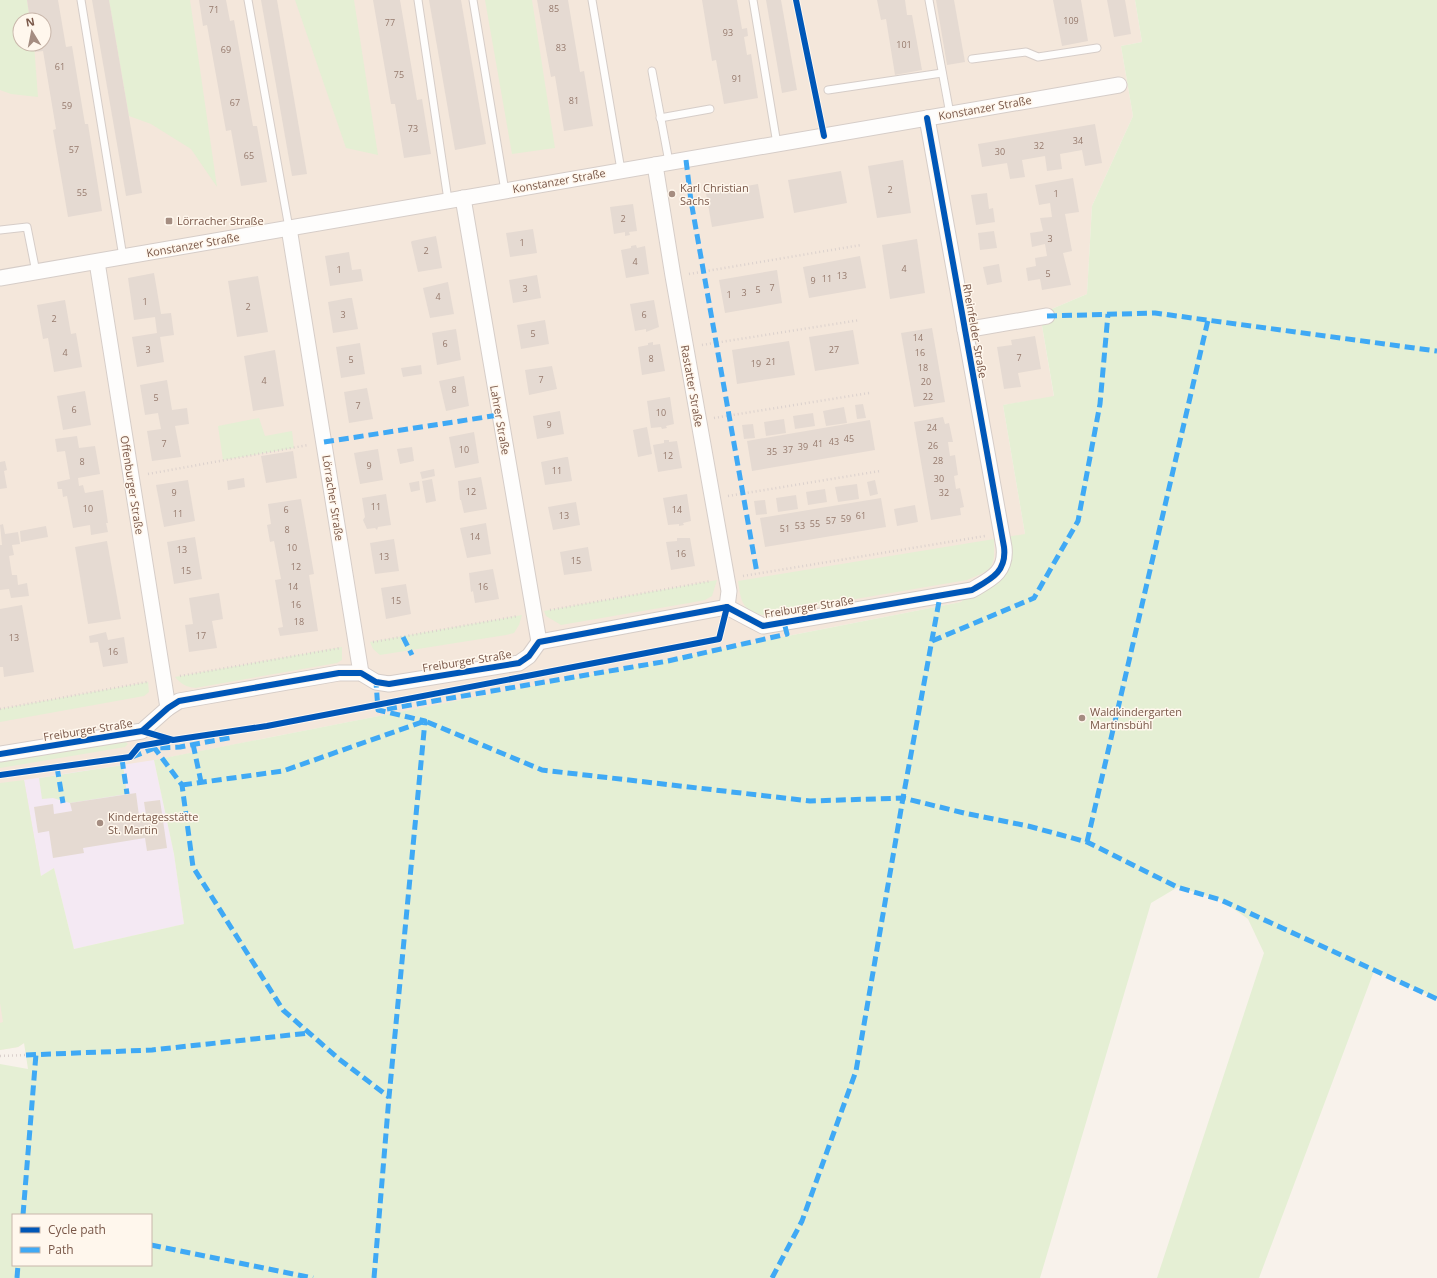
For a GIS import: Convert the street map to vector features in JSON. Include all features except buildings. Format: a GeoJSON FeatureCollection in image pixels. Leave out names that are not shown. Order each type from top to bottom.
{"type":"FeatureCollection","features":[{"type":"Feature","properties":{"kind":"street","name":"Konstanzer Straße"},"geometry":{"type":"LineString","coordinates":[[0,278],[1118,85]]}},
{"type":"Feature","properties":{"kind":"street","name":"Rheinfelder Straße"},"geometry":{"type":"LineString","coordinates":[[927,118],[1002,540]]}},
{"type":"Feature","properties":{"kind":"street","name":"Rastatter Straße"},"geometry":{"type":"LineString","coordinates":[[662,164],[673,276],[729,591],[727,607]]}},
{"type":"Feature","properties":{"kind":"street","name":"Lahrer Straße"},"geometry":{"type":"LineString","coordinates":[[455,199],[539,642]]}},
{"type":"Feature","properties":{"kind":"street","name":"Lörracher Straße"},"geometry":{"type":"LineString","coordinates":[[289,228],[361,673]]}},
{"type":"Feature","properties":{"kind":"street","name":"Offenburger Straße"},"geometry":{"type":"LineString","coordinates":[[97,262],[168,708]]}},
{"type":"Feature","properties":{"kind":"street"},"geometry":{"type":"LineString","coordinates":[[965,330],[1047,316]]}},
{"type":"Feature","properties":{"kind":"street","name":"Freiburger Straße"},"geometry":{"type":"LineString","coordinates":[[727,607],[763,626],[972,590],[994,577],[1005,559],[1002,540]]}},
{"type":"Feature","properties":{"kind":"street"},"geometry":{"type":"LineString","coordinates":[[539,642],[727,607]]}},
{"type":"Feature","properties":{"kind":"street","name":"Freiburger Straße"},"geometry":{"type":"LineString","coordinates":[[0,754],[142,731],[168,708],[179,701],[339,673],[361,673],[376,682],[389,684],[519,663],[529,656],[539,642]]}},
{"type":"Feature","properties":{"kind":"lane"},"geometry":{"type":"LineString","coordinates":[[81,0],[123,257]]}},
{"type":"Feature","properties":{"kind":"lane"},"geometry":{"type":"LineString","coordinates":[[248,0],[289,228]]}},
{"type":"Feature","properties":{"kind":"lane"},"geometry":{"type":"LineString","coordinates":[[418,0],[455,199]]}},
{"type":"Feature","properties":{"kind":"lane"},"geometry":{"type":"LineString","coordinates":[[473,0],[506,190]]}},
{"type":"Feature","properties":{"kind":"lane"},"geometry":{"type":"LineString","coordinates":[[592,0],[621,170]]}},
{"type":"Feature","properties":{"kind":"lane"},"geometry":{"type":"LineString","coordinates":[[753,0],[777,144]]}},
{"type":"Feature","properties":{"kind":"lane"},"geometry":{"type":"LineString","coordinates":[[929,0],[950,114]]}},
{"type":"Feature","properties":{"kind":"lane"},"geometry":{"type":"LineString","coordinates":[[972,59],[1026,52],[1038,57],[1097,48]]}},
{"type":"Feature","properties":{"kind":"lane"},"geometry":{"type":"LineString","coordinates":[[652,71],[660,118],[662,164]]}},
{"type":"Feature","properties":{"kind":"lane"},"geometry":{"type":"LineString","coordinates":[[828,90],[942,73]]}},
{"type":"Feature","properties":{"kind":"lane"},"geometry":{"type":"LineString","coordinates":[[660,118],[710,109]]}},
{"type":"Feature","properties":{"kind":"lane"},"geometry":{"type":"LineString","coordinates":[[0,230],[27,227],[36,272]]}},
{"type":"Feature","properties":{"kind":"path"},"geometry":{"type":"LineString","coordinates":[[673,276],[861,245]]}},
{"type":"Feature","properties":{"kind":"path"},"geometry":{"type":"LineString","coordinates":[[685,348],[860,320]]}},
{"type":"Feature","properties":{"kind":"path"},"geometry":{"type":"LineString","coordinates":[[698,420],[869,393]]}},
{"type":"Feature","properties":{"kind":"path"},"geometry":{"type":"LineString","coordinates":[[131,477],[324,442]]}},
{"type":"Feature","properties":{"kind":"path"},"geometry":{"type":"LineString","coordinates":[[712,499],[880,471]]}},
{"type":"Feature","properties":{"kind":"path"},"geometry":{"type":"LineString","coordinates":[[0,709],[726,578],[1002,540]]}},
{"type":"Feature","properties":{"kind":"path"},"geometry":{"type":"LineString","coordinates":[[0,1056],[26,1055]]}},
{"type":"Feature","properties":{"kind":"shaded area"},"geometry":{"type":"Polygon","coordinates":[[[0,0],[1135,0],[1142,42],[1121,46],[1133,116],[1092,206],[1087,294],[1040,314],[1054,397],[1003,405],[1025,534],[1005,559],[961,602],[155,760],[25,886],[44,964],[75,1039],[24,1043],[18,1047],[0,1050],[0,0]]]}},
{"type":"Feature","properties":{"kind":"shaded area"},"geometry":{"type":"Polygon","coordinates":[[[154,760],[174,854],[184,924],[74,949],[54,868],[41,876],[24,780],[154,760]]]}},
{"type":"Feature","properties":{"kind":"green space"},"geometry":{"type":"Polygon","coordinates":[[[0,0],[27,0],[29,12],[12,12],[12,52],[35,52],[38,97],[11,94],[0,90],[0,0]]]}},
{"type":"Feature","properties":{"kind":"green space"},"geometry":{"type":"Polygon","coordinates":[[[109,0],[190,0],[217,187],[191,149],[151,124],[129,116],[109,0]]]}},
{"type":"Feature","properties":{"kind":"green space"},"geometry":{"type":"Polygon","coordinates":[[[295,0],[354,0],[378,155],[346,148],[295,0]]]}},
{"type":"Feature","properties":{"kind":"green space"},"geometry":{"type":"Polygon","coordinates":[[[485,0],[532,0],[555,148],[512,154],[485,0]]]}},
{"type":"Feature","properties":{"kind":"green space"},"geometry":{"type":"Polygon","coordinates":[[[1135,0],[1437,0],[1437,999],[1374,971],[1259,1278],[1157,1278],[1264,953],[1248,919],[1221,900],[1178,887],[1151,903],[1040,1278],[0,1278],[0,1064],[28,1069],[24,1043],[18,1047],[0,1050],[0,1023],[3,1022],[0,1003],[0,783],[24,780],[41,876],[54,868],[74,949],[184,924],[174,854],[154,760],[961,602],[972,590],[994,577],[1006,537],[1025,534],[1003,405],[1054,396],[1040,314],[1087,294],[1092,206],[1133,116],[1121,46],[1142,42],[1135,0]]]}},
{"type":"Feature","properties":{"kind":"green space"},"geometry":{"type":"Polygon","coordinates":[[[259,418],[265,436],[292,431],[294,448],[223,460],[218,426],[259,418]]]}},
{"type":"Feature","properties":{"kind":"green space"},"geometry":{"type":"Polygon","coordinates":[[[994,539],[994,556],[991,566],[983,573],[967,580],[762,615],[755,613],[746,607],[741,599],[738,581],[994,539]]]}},
{"type":"Feature","properties":{"kind":"green space"},"geometry":{"type":"Polygon","coordinates":[[[717,580],[712,596],[705,600],[689,603],[561,625],[546,616],[544,611],[717,580]]]}},
{"type":"Feature","properties":{"kind":"green space"},"geometry":{"type":"Polygon","coordinates":[[[522,615],[519,625],[514,633],[506,635],[380,655],[373,649],[370,642],[522,615]]]}},
{"type":"Feature","properties":{"kind":"green space"},"geometry":{"type":"Polygon","coordinates":[[[342,647],[342,660],[337,663],[195,688],[184,685],[175,677],[342,647]]]}},
{"type":"Feature","properties":{"kind":"green space"},"geometry":{"type":"Polygon","coordinates":[[[148,682],[149,692],[144,696],[0,722],[0,709],[148,682]]]}},
{"type":"Feature","properties":{"kind":"green space"},"geometry":{"type":"Polygon","coordinates":[[[125,741],[128,744],[125,747],[0,768],[0,762],[125,741]]]}},
{"type":"Feature","properties":{"kind":"green space"},"geometry":{"type":"Polygon","coordinates":[[[123,765],[127,794],[70,803],[53,798],[42,799],[39,778],[123,765]]]}},
{"type":"Feature","properties":{"kind":"marked path"},"geometry":{"type":"LineString","coordinates":[[686,160],[691,201],[757,573]]}},
{"type":"Feature","properties":{"kind":"marked path"},"geometry":{"type":"LineString","coordinates":[[1047,316],[1155,313],[1437,351]]}},
{"type":"Feature","properties":{"kind":"marked path"},"geometry":{"type":"LineString","coordinates":[[932,641],[1034,598],[1078,521],[1100,404],[1108,314]]}},
{"type":"Feature","properties":{"kind":"marked path"},"geometry":{"type":"LineString","coordinates":[[1087,842],[1208,320]]}},
{"type":"Feature","properties":{"kind":"marked path"},"geometry":{"type":"LineString","coordinates":[[324,442],[499,415]]}},
{"type":"Feature","properties":{"kind":"marked path"},"geometry":{"type":"LineString","coordinates":[[772,1278],[802,1221],[856,1071],[903,798],[940,596]]}},
{"type":"Feature","properties":{"kind":"marked path"},"geometry":{"type":"LineString","coordinates":[[387,709],[668,661],[787,634],[784,622]]}},
{"type":"Feature","properties":{"kind":"marked path"},"geometry":{"type":"LineString","coordinates":[[403,637],[412,655]]}},
{"type":"Feature","properties":{"kind":"marked path"},"geometry":{"type":"LineString","coordinates":[[374,1278],[389,1097],[425,721],[378,710],[376,682]]}},
{"type":"Feature","properties":{"kind":"marked path"},"geometry":{"type":"LineString","coordinates":[[182,785],[283,771],[425,721],[542,770],[810,801],[903,798],[964,813],[1028,826],[1087,842],[1177,887],[1221,900],[1437,999]]}},
{"type":"Feature","properties":{"kind":"marked path"},"geometry":{"type":"LineString","coordinates":[[132,757],[155,748],[180,747],[233,737]]}},
{"type":"Feature","properties":{"kind":"marked path"},"geometry":{"type":"LineString","coordinates":[[193,744],[201,782]]}},
{"type":"Feature","properties":{"kind":"marked path"},"geometry":{"type":"LineString","coordinates":[[153,746],[182,785],[193,867],[283,1010],[339,1059],[389,1097]]}},
{"type":"Feature","properties":{"kind":"marked path"},"geometry":{"type":"LineString","coordinates":[[122,759],[127,794]]}},
{"type":"Feature","properties":{"kind":"marked path"},"geometry":{"type":"LineString","coordinates":[[57,767],[63,803]]}},
{"type":"Feature","properties":{"kind":"marked path"},"geometry":{"type":"LineString","coordinates":[[26,1055],[152,1050],[309,1033]]}},
{"type":"Feature","properties":{"kind":"marked path"},"geometry":{"type":"LineString","coordinates":[[23,1214],[36,1054]]}},
{"type":"Feature","properties":{"kind":"marked path"},"geometry":{"type":"LineString","coordinates":[[152,1245],[313,1278]]}},
{"type":"Feature","properties":{"kind":"marked path"},"geometry":{"type":"LineString","coordinates":[[17,1278],[18,1266]]}},
{"type":"Feature","properties":{"kind":"cycle path"},"geometry":{"type":"LineString","coordinates":[[796,0],[824,136]]}},
{"type":"Feature","properties":{"kind":"cycle path"},"geometry":{"type":"LineString","coordinates":[[0,754],[142,731],[168,708],[179,701],[339,673],[361,673],[376,682],[389,684],[519,663],[529,656],[539,642],[727,607],[763,626],[972,590],[991,578],[996,574],[1003,563],[1004,547],[927,118]]}},
{"type":"Feature","properties":{"kind":"cycle path"},"geometry":{"type":"LineString","coordinates":[[142,731],[173,740],[267,726],[719,639],[727,607]]}},
{"type":"Feature","properties":{"kind":"cycle path"},"geometry":{"type":"LineString","coordinates":[[0,775],[130,757],[139,746],[168,741]]}},
{"type":"Feature","properties":{"kind":"place","name":"Karl Christian Sachs"},"geometry":{"type":"Point","coordinates":[672,194]}},
{"type":"Feature","properties":{"kind":"place","name":"Lörracher Straße"},"geometry":{"type":"Point","coordinates":[169,221]}},
{"type":"Feature","properties":{"kind":"place","name":"Waldkindergarten Martinsbühl"},"geometry":{"type":"Point","coordinates":[1082,718]}},
{"type":"Feature","properties":{"kind":"place","name":"Kindertagesstätte St. Martin"},"geometry":{"type":"Point","coordinates":[100,823]}}]}
